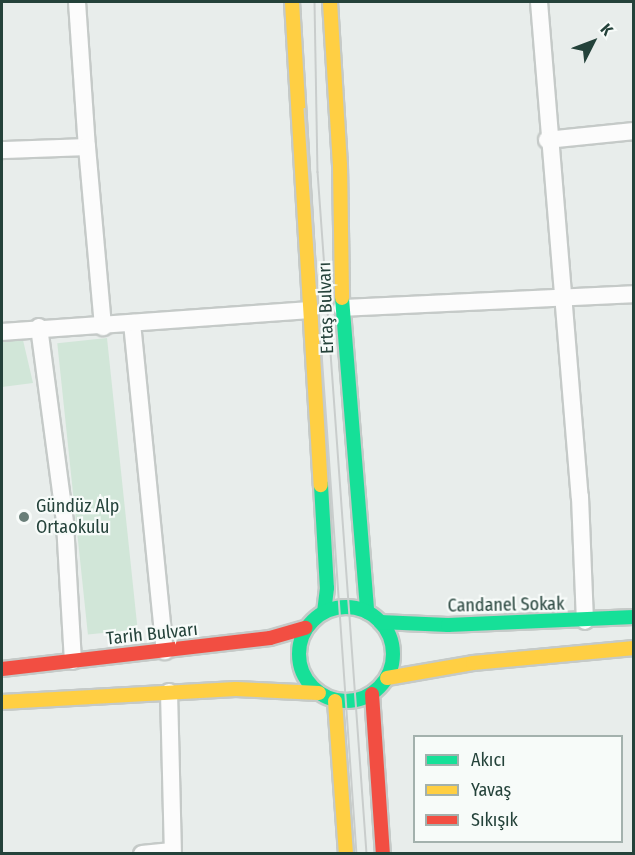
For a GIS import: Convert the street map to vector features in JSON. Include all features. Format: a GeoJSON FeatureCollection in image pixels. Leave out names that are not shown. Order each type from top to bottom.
{"type":"FeatureCollection","features":[{"type":"Feature","properties":{"kind":"main road","name":"Ertaş Bulvarı"},"geometry":{"type":"LineString","coordinates":[[292,2],[327,588],[324,612]]}},
{"type":"Feature","properties":{"kind":"main road","name":"Ertaş Bulvarı"},"geometry":{"type":"LineString","coordinates":[[330,2],[340,165],[342,308],[367,612]]}},
{"type":"Feature","properties":{"kind":"main road"},"geometry":{"type":"LineString","coordinates":[[350,607],[367,612],[380,622],[392,649],[387,678],[372,694],[355,701],[335,701],[319,693],[306,680],[299,663],[299,645],[306,628],[324,612],[350,607]]}},
{"type":"Feature","properties":{"kind":"main road","name":"Candanel Sokak"},"geometry":{"type":"LineString","coordinates":[[380,622],[448,625],[585,621],[633,617]]}},
{"type":"Feature","properties":{"kind":"main road","name":"Tarih Bulvarı"},"geometry":{"type":"LineString","coordinates":[[2,669],[270,638],[306,628]]}},
{"type":"Feature","properties":{"kind":"main road"},"geometry":{"type":"LineString","coordinates":[[387,678],[474,663],[633,648]]}},
{"type":"Feature","properties":{"kind":"main road"},"geometry":{"type":"LineString","coordinates":[[2,702],[236,689],[319,693]]}},
{"type":"Feature","properties":{"kind":"main road"},"geometry":{"type":"LineString","coordinates":[[372,694],[383,854]]}},
{"type":"Feature","properties":{"kind":"main road"},"geometry":{"type":"LineString","coordinates":[[335,701],[346,854]]}},
{"type":"Feature","properties":{"kind":"street"},"geometry":{"type":"LineString","coordinates":[[77,2],[103,327]]}},
{"type":"Feature","properties":{"kind":"street"},"geometry":{"type":"LineString","coordinates":[[539,2],[547,140],[563,298],[585,621]]}},
{"type":"Feature","properties":{"kind":"street"},"geometry":{"type":"LineString","coordinates":[[547,140],[633,131]]}},
{"type":"Feature","properties":{"kind":"street"},"geometry":{"type":"LineString","coordinates":[[2,150],[87,147]]}},
{"type":"Feature","properties":{"kind":"street"},"geometry":{"type":"LineString","coordinates":[[342,308],[633,294]]}},
{"type":"Feature","properties":{"kind":"street"},"geometry":{"type":"LineString","coordinates":[[2,332],[39,327],[103,327],[309,310]]}},
{"type":"Feature","properties":{"kind":"street"},"geometry":{"type":"LineString","coordinates":[[132,323],[165,651]]}},
{"type":"Feature","properties":{"kind":"street"},"geometry":{"type":"LineString","coordinates":[[39,327],[65,523],[73,661]]}},
{"type":"Feature","properties":{"kind":"street"},"geometry":{"type":"LineString","coordinates":[[142,854],[172,852],[169,692]]}},
{"type":"Feature","properties":{"kind":"green space"},"geometry":{"type":"Polygon","coordinates":[[[107,338],[138,629],[88,635],[57,343],[107,338]]]}},
{"type":"Feature","properties":{"kind":"green space"},"geometry":{"type":"Polygon","coordinates":[[[23,340],[33,383],[2,387],[2,342],[23,340]]]}},
{"type":"Feature","properties":{"kind":"tram line"},"geometry":{"type":"LineString","coordinates":[[315,2],[318,172],[367,854]]}},
{"type":"Feature","properties":{"kind":"tram line"},"geometry":{"type":"LineString","coordinates":[[305,109],[357,854]]}},
{"type":"Feature","properties":{"kind":"traffic: fast"},"geometry":{"type":"LineString","coordinates":[[342,298],[367,612]]}},
{"type":"Feature","properties":{"kind":"traffic: fast"},"geometry":{"type":"LineString","coordinates":[[321,485],[327,588],[324,612]]}},
{"type":"Feature","properties":{"kind":"traffic: fast"},"geometry":{"type":"LineString","coordinates":[[346,607],[364,611],[379,621],[389,636],[393,654],[389,672],[379,687],[364,697],[346,701],[328,697],[313,687],[303,672],[299,654],[303,636],[313,621],[328,611],[346,607]]}},
{"type":"Feature","properties":{"kind":"traffic: fast"},"geometry":{"type":"LineString","coordinates":[[380,622],[448,625],[634,617]]}},
{"type":"Feature","properties":{"kind":"traffic: slow"},"geometry":{"type":"LineString","coordinates":[[292,2],[321,485]]}},
{"type":"Feature","properties":{"kind":"traffic: slow"},"geometry":{"type":"LineString","coordinates":[[330,2],[340,165],[342,298]]}},
{"type":"Feature","properties":{"kind":"traffic: slow"},"geometry":{"type":"LineString","coordinates":[[387,678],[473,663],[634,648]]}},
{"type":"Feature","properties":{"kind":"traffic: slow"},"geometry":{"type":"LineString","coordinates":[[2,702],[236,689],[319,693]]}},
{"type":"Feature","properties":{"kind":"traffic: slow"},"geometry":{"type":"LineString","coordinates":[[335,701],[346,854]]}},
{"type":"Feature","properties":{"kind":"traffic: jam"},"geometry":{"type":"LineString","coordinates":[[2,669],[270,638],[306,628]]}},
{"type":"Feature","properties":{"kind":"traffic: jam"},"geometry":{"type":"LineString","coordinates":[[372,694],[383,854]]}},
{"type":"Feature","properties":{"kind":"place","name":"Gündüz Alp Ortaokulu"},"geometry":{"type":"Point","coordinates":[24,517]}}]}
